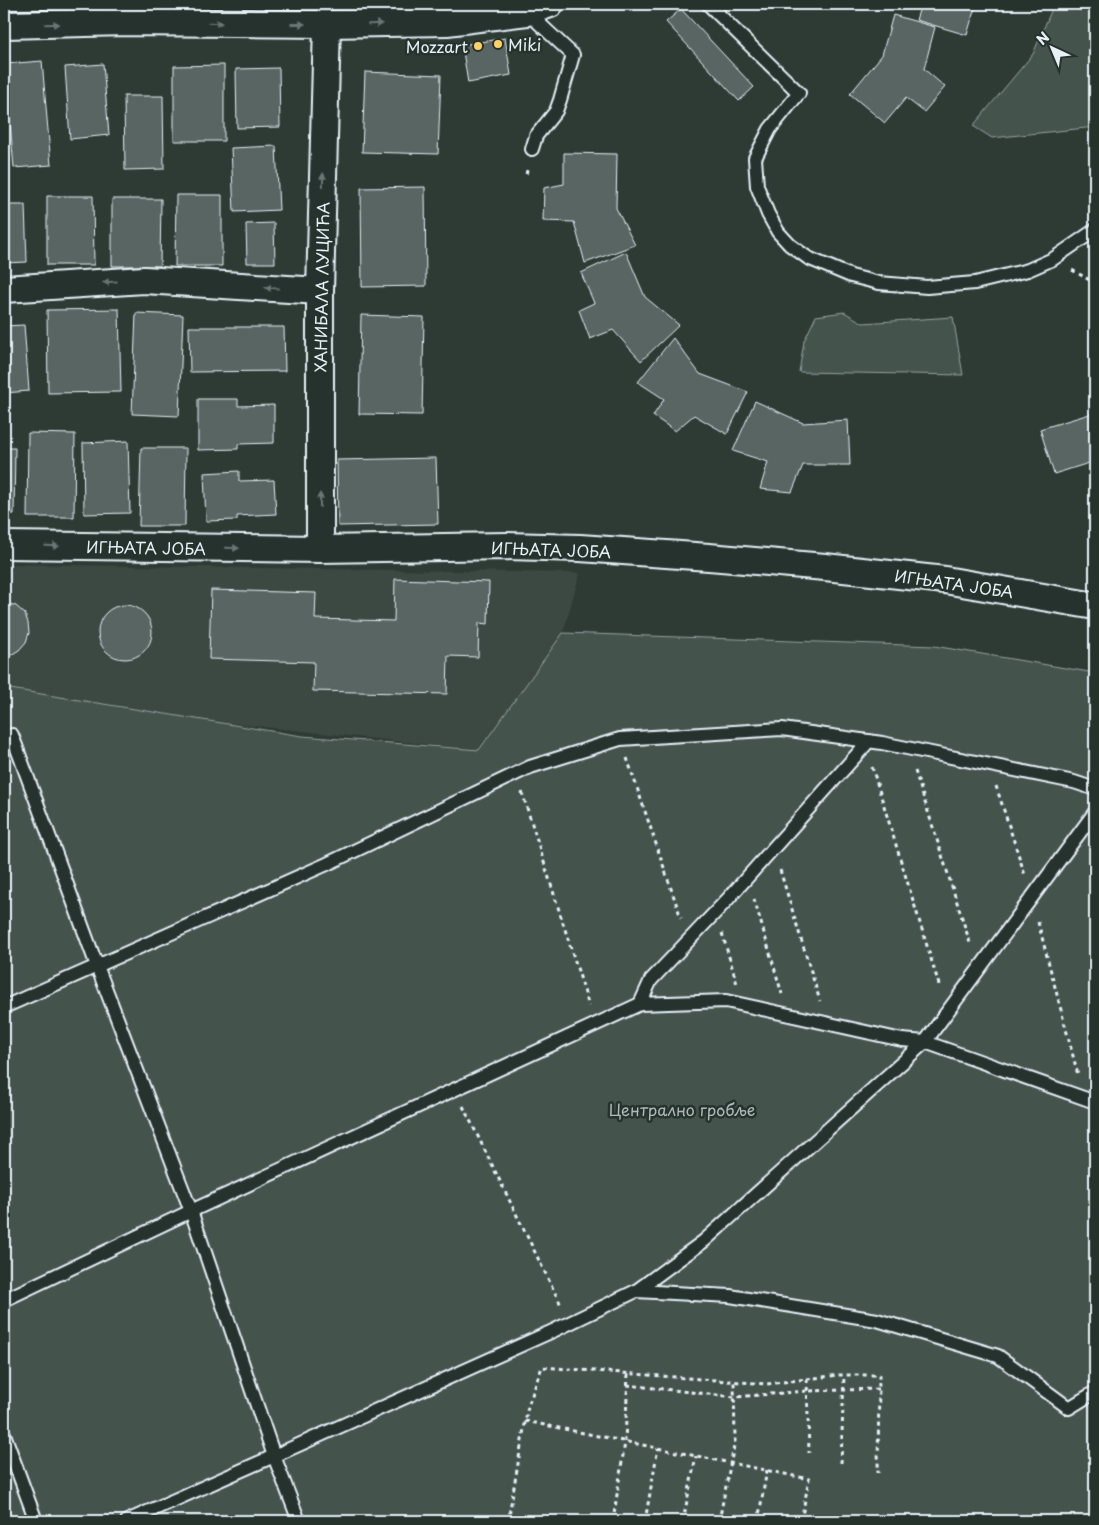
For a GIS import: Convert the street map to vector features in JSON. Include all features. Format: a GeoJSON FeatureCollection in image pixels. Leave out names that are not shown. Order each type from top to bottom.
{"type":"FeatureCollection","features":[{"type":"Feature","properties":{"kind":"street"},"geometry":{"type":"LineString","coordinates":[[4,25],[127,22],[327,24],[448,13],[539,8]]}},
{"type":"Feature","properties":{"kind":"street","name":"ХАНИБАЛА ЛУЦИЋА"},"geometry":{"type":"LineString","coordinates":[[320,549],[320,292],[327,24]]}},
{"type":"Feature","properties":{"kind":"street"},"geometry":{"type":"LineString","coordinates":[[4,289],[144,280],[320,292]]}},
{"type":"Feature","properties":{"kind":"street","name":"ИГЊАТА ЈОБА"},"geometry":{"type":"LineString","coordinates":[[4,545],[320,549],[507,546],[580,548],[825,567],[945,580],[1095,606]]}},
{"type":"Feature","properties":{"kind":"lane"},"geometry":{"type":"LineString","coordinates":[[708,4],[799,93],[770,129],[756,158],[757,186],[768,214],[778,232],[790,245],[808,258],[851,276],[879,283],[927,287],[975,283],[1028,270],[1053,259],[1095,230]]}},
{"type":"Feature","properties":{"kind":"lane"},"geometry":{"type":"LineString","coordinates":[[532,149],[536,136],[556,111],[573,55],[539,8]]}},
{"type":"Feature","properties":{"kind":"lane"},"geometry":{"type":"LineString","coordinates":[[4,1006],[327,864],[530,767],[620,739],[782,729],[908,748],[1074,782],[1095,789]]}},
{"type":"Feature","properties":{"kind":"lane"},"geometry":{"type":"LineString","coordinates":[[4,738],[12,735],[96,966],[191,1211],[274,1456],[299,1521]]}},
{"type":"Feature","properties":{"kind":"lane"},"geometry":{"type":"LineString","coordinates":[[640,1004],[651,980],[748,877],[867,743]]}},
{"type":"Feature","properties":{"kind":"lane"},"geometry":{"type":"LineString","coordinates":[[127,1521],[570,1323],[636,1291],[704,1241],[926,1042],[1095,812]]}},
{"type":"Feature","properties":{"kind":"lane"},"geometry":{"type":"LineString","coordinates":[[4,1300],[191,1211],[640,1004],[726,1001],[902,1040],[926,1042],[1090,1100]]}},
{"type":"Feature","properties":{"kind":"lane"},"geometry":{"type":"LineString","coordinates":[[636,1291],[730,1296],[877,1320],[998,1356],[1069,1408],[1095,1392]]}},
{"type":"Feature","properties":{"kind":"lane"},"geometry":{"type":"LineString","coordinates":[[4,1434],[36,1521]]}},
{"type":"Feature","properties":{"kind":"path"},"geometry":{"type":"LineString","coordinates":[[620,739],[689,940]]}},
{"type":"Feature","properties":{"kind":"path"},"geometry":{"type":"LineString","coordinates":[[867,743],[947,1012]]}},
{"type":"Feature","properties":{"kind":"path"},"geometry":{"type":"LineString","coordinates":[[908,748],[978,970]]}},
{"type":"Feature","properties":{"kind":"path"},"geometry":{"type":"LineString","coordinates":[[990,765],[1032,898],[1090,1100]]}},
{"type":"Feature","properties":{"kind":"path"},"geometry":{"type":"LineString","coordinates":[[516,774],[595,1025]]}},
{"type":"Feature","properties":{"kind":"path"},"geometry":{"type":"LineString","coordinates":[[773,848],[826,1023]]}},
{"type":"Feature","properties":{"kind":"path"},"geometry":{"type":"LineString","coordinates":[[748,877],[788,1014]]}},
{"type":"Feature","properties":{"kind":"path"},"geometry":{"type":"LineString","coordinates":[[716,911],[743,1004]]}},
{"type":"Feature","properties":{"kind":"path"},"geometry":{"type":"LineString","coordinates":[[456,1089],[570,1323]]}},
{"type":"Feature","properties":{"kind":"path"},"geometry":{"type":"LineString","coordinates":[[508,1521],[528,1406],[542,1367],[767,1384],[844,1376],[879,1375],[878,1473]]}},
{"type":"Feature","properties":{"kind":"path"},"geometry":{"type":"LineString","coordinates":[[613,1521],[625,1442],[628,1373]]}},
{"type":"Feature","properties":{"kind":"path"},"geometry":{"type":"LineString","coordinates":[[841,1463],[844,1376]]}},
{"type":"Feature","properties":{"kind":"path"},"geometry":{"type":"LineString","coordinates":[[807,1380],[810,1453]]}},
{"type":"Feature","properties":{"kind":"path"},"geometry":{"type":"LineString","coordinates":[[719,1521],[735,1441],[734,1381]]}},
{"type":"Feature","properties":{"kind":"path"},"geometry":{"type":"LineString","coordinates":[[627,1385],[734,1397],[807,1391],[879,1389]]}},
{"type":"Feature","properties":{"kind":"path"},"geometry":{"type":"LineString","coordinates":[[525,1421],[809,1479],[801,1521]]}},
{"type":"Feature","properties":{"kind":"path"},"geometry":{"type":"LineString","coordinates":[[645,1521],[658,1448]]}},
{"type":"Feature","properties":{"kind":"path"},"geometry":{"type":"LineString","coordinates":[[683,1521],[696,1456]]}},
{"type":"Feature","properties":{"kind":"path"},"geometry":{"type":"LineString","coordinates":[[758,1521],[767,1470]]}},
{"type":"Feature","properties":{"kind":"shaded area"},"geometry":{"type":"Polygon","coordinates":[[[4,564],[580,573],[563,633],[479,750],[218,722],[4,688],[4,564]]]}},
{"type":"Feature","properties":{"kind":"green space"},"geometry":{"type":"Polygon","coordinates":[[[1054,4],[1095,4],[1095,127],[992,138],[973,126],[1033,54],[1054,4]]]}},
{"type":"Feature","properties":{"kind":"green space"},"geometry":{"type":"Polygon","coordinates":[[[844,312],[863,323],[953,317],[963,375],[799,372],[804,341],[816,316],[844,312]]]}},
{"type":"Feature","properties":{"kind":"green space","name":"Централно гробље"},"geometry":{"type":"Polygon","coordinates":[[[563,633],[934,646],[1095,673],[1095,1521],[4,1521],[4,688],[302,736],[479,750],[563,633]]]}},
{"type":"Feature","properties":{"kind":"building"},"geometry":{"type":"Polygon","coordinates":[[[625,4],[638,4],[629,10],[625,4]]]}},
{"type":"Feature","properties":{"kind":"building"},"geometry":{"type":"Polygon","coordinates":[[[921,4],[976,4],[967,35],[916,20],[921,4]]]}},
{"type":"Feature","properties":{"kind":"building"},"geometry":{"type":"Polygon","coordinates":[[[976,4],[996,4],[994,9],[976,4]]]}},
{"type":"Feature","properties":{"kind":"building"},"geometry":{"type":"Polygon","coordinates":[[[681,9],[754,87],[739,101],[666,22],[681,9]]]}},
{"type":"Feature","properties":{"kind":"building"},"geometry":{"type":"Polygon","coordinates":[[[893,15],[935,27],[924,69],[945,87],[924,112],[906,98],[885,123],[850,94],[882,55],[893,15]]]}},
{"type":"Feature","properties":{"kind":"building"},"geometry":{"type":"Polygon","coordinates":[[[505,38],[511,75],[468,83],[462,45],[505,38]]]}},
{"type":"Feature","properties":{"kind":"building"},"geometry":{"type":"Polygon","coordinates":[[[42,61],[51,165],[14,168],[5,64],[42,61]]]}},
{"type":"Feature","properties":{"kind":"building"},"geometry":{"type":"Polygon","coordinates":[[[103,64],[109,135],[70,139],[65,67],[103,64]]]}},
{"type":"Feature","properties":{"kind":"building"},"geometry":{"type":"Polygon","coordinates":[[[224,65],[224,141],[174,141],[174,66],[224,65]]]}},
{"type":"Feature","properties":{"kind":"building"},"geometry":{"type":"Polygon","coordinates":[[[279,68],[280,127],[237,128],[236,69],[279,68]]]}},
{"type":"Feature","properties":{"kind":"building"},"geometry":{"type":"Polygon","coordinates":[[[365,72],[441,75],[438,154],[362,152],[365,72]]]}},
{"type":"Feature","properties":{"kind":"building"},"geometry":{"type":"Polygon","coordinates":[[[124,96],[163,96],[164,169],[125,170],[124,96]]]}},
{"type":"Feature","properties":{"kind":"building"},"geometry":{"type":"Polygon","coordinates":[[[276,146],[279,210],[234,212],[231,148],[276,146]]]}},
{"type":"Feature","properties":{"kind":"building"},"geometry":{"type":"Polygon","coordinates":[[[564,153],[617,154],[616,208],[635,245],[585,263],[574,222],[543,221],[544,188],[564,184],[564,153]]]}},
{"type":"Feature","properties":{"kind":"building"},"geometry":{"type":"Polygon","coordinates":[[[425,187],[426,286],[362,287],[361,188],[425,187]]]}},
{"type":"Feature","properties":{"kind":"building"},"geometry":{"type":"Polygon","coordinates":[[[176,195],[222,195],[222,266],[175,266],[176,195]]]}},
{"type":"Feature","properties":{"kind":"building"},"geometry":{"type":"Polygon","coordinates":[[[47,196],[93,196],[94,265],[47,265],[47,196]]]}},
{"type":"Feature","properties":{"kind":"building"},"geometry":{"type":"Polygon","coordinates":[[[112,199],[161,199],[160,266],[112,266],[112,199]]]}},
{"type":"Feature","properties":{"kind":"building"},"geometry":{"type":"Polygon","coordinates":[[[4,205],[25,205],[27,262],[4,263],[4,205]]]}},
{"type":"Feature","properties":{"kind":"building"},"geometry":{"type":"Polygon","coordinates":[[[274,223],[275,263],[247,263],[246,224],[274,223]]]}},
{"type":"Feature","properties":{"kind":"building"},"geometry":{"type":"Polygon","coordinates":[[[626,252],[645,297],[679,325],[641,361],[613,330],[590,339],[579,310],[594,303],[581,273],[626,252]]]}},
{"type":"Feature","properties":{"kind":"building"},"geometry":{"type":"Polygon","coordinates":[[[119,309],[121,392],[48,393],[47,310],[119,309]]]}},
{"type":"Feature","properties":{"kind":"building"},"geometry":{"type":"Polygon","coordinates":[[[136,313],[183,315],[179,416],[132,414],[136,313]]]}},
{"type":"Feature","properties":{"kind":"building"},"geometry":{"type":"Polygon","coordinates":[[[361,315],[424,317],[422,415],[359,414],[361,315]]]}},
{"type":"Feature","properties":{"kind":"building"},"geometry":{"type":"Polygon","coordinates":[[[24,325],[29,391],[4,393],[4,326],[24,325]]]}},
{"type":"Feature","properties":{"kind":"building"},"geometry":{"type":"Polygon","coordinates":[[[189,327],[284,327],[285,371],[190,372],[189,327]]]}},
{"type":"Feature","properties":{"kind":"building"},"geometry":{"type":"Polygon","coordinates":[[[673,338],[700,374],[748,392],[727,434],[694,415],[675,431],[653,416],[664,399],[638,382],[673,338]]]}},
{"type":"Feature","properties":{"kind":"building"},"geometry":{"type":"Polygon","coordinates":[[[198,399],[238,399],[238,406],[274,405],[274,443],[238,444],[238,449],[198,450],[198,399]]]}},
{"type":"Feature","properties":{"kind":"building"},"geometry":{"type":"Polygon","coordinates":[[[755,401],[803,423],[848,420],[850,465],[803,465],[792,492],[760,489],[768,462],[733,451],[755,401]]]}},
{"type":"Feature","properties":{"kind":"building"},"geometry":{"type":"Polygon","coordinates":[[[1095,411],[1095,478],[1089,463],[1054,474],[1040,429],[1095,411]]]}},
{"type":"Feature","properties":{"kind":"building"},"geometry":{"type":"Polygon","coordinates":[[[28,433],[75,434],[74,517],[27,517],[28,433]]]}},
{"type":"Feature","properties":{"kind":"building"},"geometry":{"type":"Polygon","coordinates":[[[128,441],[130,513],[84,514],[83,443],[128,441]]]}},
{"type":"Feature","properties":{"kind":"building"},"geometry":{"type":"Polygon","coordinates":[[[4,448],[15,448],[14,514],[4,514],[4,448]]]}},
{"type":"Feature","properties":{"kind":"building"},"geometry":{"type":"Polygon","coordinates":[[[141,448],[186,448],[185,526],[139,526],[141,448]]]}},
{"type":"Feature","properties":{"kind":"building"},"geometry":{"type":"Polygon","coordinates":[[[436,458],[438,524],[338,526],[337,460],[436,458]]]}},
{"type":"Feature","properties":{"kind":"building"},"geometry":{"type":"Polygon","coordinates":[[[239,471],[239,481],[274,480],[276,514],[237,516],[237,520],[206,521],[204,473],[239,471]]]}},
{"type":"Feature","properties":{"kind":"building"},"geometry":{"type":"Polygon","coordinates":[[[395,579],[489,582],[488,624],[479,623],[478,657],[448,656],[447,694],[313,691],[314,662],[209,659],[211,590],[316,593],[315,619],[394,621],[395,579]]]}},
{"type":"Feature","properties":{"kind":"building"},"geometry":{"type":"Polygon","coordinates":[[[4,602],[16,606],[25,614],[28,623],[29,633],[26,642],[11,655],[4,655],[4,602]]]}},
{"type":"Feature","properties":{"kind":"building"},"geometry":{"type":"Polygon","coordinates":[[[125,605],[135,607],[144,613],[150,622],[152,632],[150,642],[144,651],[135,657],[125,659],[115,657],[106,651],[100,642],[98,632],[100,622],[106,613],[115,607],[125,605]]]}},
{"type":"Feature","properties":{"kind":"place","name":"Miki"},"geometry":{"type":"Point","coordinates":[498,44]}},
{"type":"Feature","properties":{"kind":"place","name":"Mozzart"},"geometry":{"type":"Point","coordinates":[478,46]}}]}
